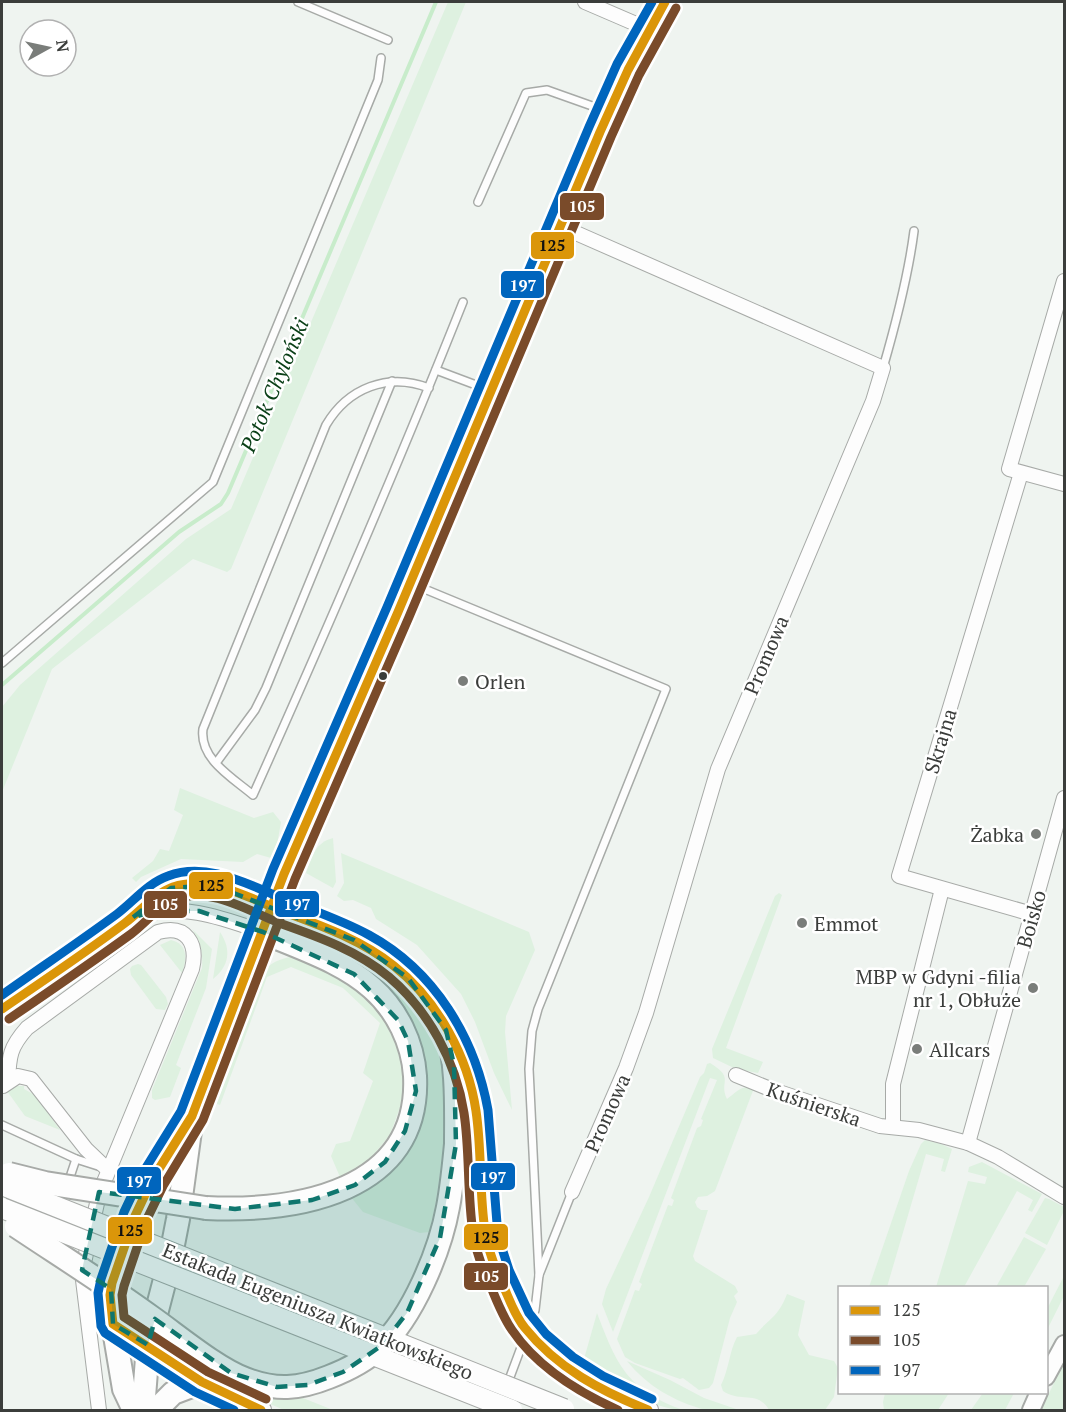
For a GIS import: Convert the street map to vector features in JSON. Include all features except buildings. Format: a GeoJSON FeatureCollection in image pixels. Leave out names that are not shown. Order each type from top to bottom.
{"type":"FeatureCollection","features":[{"type":"Feature","properties":{"kind":"highway"},"geometry":{"type":"LineString","coordinates":[[2,1219],[119,1293],[231,1373],[277,1387],[308,1385],[343,1372],[363,1361],[381,1347],[407,1312],[425,1277],[440,1238],[448,1207],[456,1144],[454,1065],[446,1030],[428,1000],[385,958],[339,933],[272,907],[192,1116],[152,1180],[135,1216],[112,1283],[110,1295],[113,1324],[124,1389],[134,1410]]}},
{"type":"Feature","properties":{"kind":"highway"},"geometry":{"type":"LineString","coordinates":[[2,1171],[45,1183],[206,1208],[235,1209],[279,1206],[312,1200],[355,1185],[385,1162],[396,1149],[412,1114],[416,1091],[408,1041],[398,1020],[388,1004],[354,974],[262,932]]}},
{"type":"Feature","properties":{"kind":"highway"},"geometry":{"type":"LineString","coordinates":[[143,1410],[148,1345],[178,1219],[192,1116]]}},
{"type":"Feature","properties":{"kind":"highway"},"geometry":{"type":"LineString","coordinates":[[113,1324],[148,1345]]}},
{"type":"Feature","properties":{"kind":"highway"},"geometry":{"type":"LineString","coordinates":[[156,1410],[173,1393],[202,1382]]}},
{"type":"Feature","properties":{"kind":"main road"},"geometry":{"type":"LineString","coordinates":[[446,1030],[463,1065],[476,1112],[485,1233],[496,1269],[524,1326],[548,1352],[588,1383],[648,1410]]}},
{"type":"Feature","properties":{"kind":"main road","name":"Estakada Eugeniusza Kwiatkowskiego"},"geometry":{"type":"LineString","coordinates":[[2,1185],[568,1410]]}},
{"type":"Feature","properties":{"kind":"main road","name":"Estakada Eugeniusza Kwiatkowskiego"},"geometry":{"type":"LineString","coordinates":[[2,1210],[512,1410]]}},
{"type":"Feature","properties":{"kind":"main road"},"geometry":{"type":"LineString","coordinates":[[148,1345],[202,1382],[261,1410]]}},
{"type":"Feature","properties":{"kind":"street"},"geometry":{"type":"LineString","coordinates":[[585,2],[650,30]]}},
{"type":"Feature","properties":{"kind":"street"},"geometry":{"type":"LineString","coordinates":[[2,1009],[132,918],[160,893],[183,884],[213,885],[272,907],[609,112],[628,70],[665,2]]}},
{"type":"Feature","properties":{"kind":"street"},"geometry":{"type":"LineString","coordinates":[[560,226],[883,368]]}},
{"type":"Feature","properties":{"kind":"street"},"geometry":{"type":"LineString","coordinates":[[1065,281],[1009,469],[1065,484]]}},
{"type":"Feature","properties":{"kind":"street","name":"Promowa"},"geometry":{"type":"LineString","coordinates":[[572,1192],[626,1068],[642,1024],[718,769],[873,401],[883,368]]}},
{"type":"Feature","properties":{"kind":"street","name":"Skrajna"},"geometry":{"type":"LineString","coordinates":[[1021,473],[899,876],[1032,914]]}},
{"type":"Feature","properties":{"kind":"street","name":"Boisko"},"geometry":{"type":"LineString","coordinates":[[968,1143],[1065,798]]}},
{"type":"Feature","properties":{"kind":"street","name":"Kuśnierska"},"geometry":{"type":"LineString","coordinates":[[893,1126],[893,1084],[942,889]]}},
{"type":"Feature","properties":{"kind":"street"},"geometry":{"type":"LineString","coordinates":[[132,918],[153,911],[199,911],[262,932]]}},
{"type":"Feature","properties":{"kind":"street"},"geometry":{"type":"LineString","coordinates":[[5,1084],[9,1056],[16,1040],[27,1028],[158,932],[171,930],[191,940],[194,949],[192,969],[99,1194],[82,1272],[99,1410]]}},
{"type":"Feature","properties":{"kind":"street","name":"Kuśnierska"},"geometry":{"type":"LineString","coordinates":[[736,1075],[880,1126],[919,1130],[968,1143],[998,1157],[1065,1197]]}},
{"type":"Feature","properties":{"kind":"street"},"geometry":{"type":"LineString","coordinates":[[5,1084],[18,1076],[31,1079],[86,1149],[108,1170]]}},
{"type":"Feature","properties":{"kind":"street"},"geometry":{"type":"LineString","coordinates":[[1048,1375],[1065,1344]]}},
{"type":"Feature","properties":{"kind":"street"},"geometry":{"type":"LineString","coordinates":[[1031,1410],[1038,1394]]}},
{"type":"Feature","properties":{"kind":"lane"},"geometry":{"type":"LineString","coordinates":[[298,2],[388,40]]}},
{"type":"Feature","properties":{"kind":"lane"},"geometry":{"type":"LineString","coordinates":[[2,663],[213,482],[378,80],[381,58]]}},
{"type":"Feature","properties":{"kind":"lane"},"geometry":{"type":"LineString","coordinates":[[478,202],[526,93],[547,90],[609,112]]}},
{"type":"Feature","properties":{"kind":"lane"},"geometry":{"type":"LineString","coordinates":[[883,368],[910,263],[914,231]]}},
{"type":"Feature","properties":{"kind":"lane"},"geometry":{"type":"LineString","coordinates":[[429,388],[418,384],[380,382],[366,388],[334,411],[326,425],[204,722],[203,742],[206,752],[253,795],[328,627],[429,388],[464,302]]}},
{"type":"Feature","properties":{"kind":"lane"},"geometry":{"type":"LineString","coordinates":[[436,370],[492,391]]}},
{"type":"Feature","properties":{"kind":"lane"},"geometry":{"type":"LineString","coordinates":[[216,763],[255,710],[266,688],[392,381]]}},
{"type":"Feature","properties":{"kind":"lane","name":"Promowa"},"geometry":{"type":"LineString","coordinates":[[410,583],[666,689],[538,1009],[532,1031],[530,1059],[538,1275],[535,1310],[499,1410]]}},
{"type":"Feature","properties":{"kind":"lane"},"geometry":{"type":"LineString","coordinates":[[2,1125],[76,1159],[108,1170]]}},
{"type":"Feature","properties":{"kind":"lane"},"geometry":{"type":"LineString","coordinates":[[66,1193],[76,1159]]}},
{"type":"Feature","properties":{"kind":"lane","name":"Promowa"},"geometry":{"type":"LineString","coordinates":[[538,1275],[572,1192]]}},
{"type":"Feature","properties":{"kind":"lane"},"geometry":{"type":"LineString","coordinates":[[60,1215],[63,1204]]}},
{"type":"Feature","properties":{"kind":"lane"},"geometry":{"type":"LineString","coordinates":[[2,1210],[54,1237],[87,1250]]}},
{"type":"Feature","properties":{"kind":"lane"},"geometry":{"type":"LineString","coordinates":[[54,1237],[57,1226]]}},
{"type":"Feature","properties":{"kind":"highlighted area"},"geometry":{"type":"Polygon","coordinates":[[[213,885],[354,940],[408,978],[446,1030],[454,1065],[456,1144],[440,1238],[407,1313],[381,1346],[343,1372],[308,1385],[277,1387],[231,1373],[155,1319],[148,1345],[113,1324],[111,1289],[82,1270],[99,1192],[235,1209],[312,1200],[355,1185],[385,1162],[405,1131],[416,1091],[408,1041],[398,1020],[354,974],[263,932],[199,911],[153,911],[132,918],[171,888],[213,885]]]}},
{"type":"Feature","properties":{"kind":"green space"},"geometry":{"type":"Polygon","coordinates":[[[448,2],[466,2],[231,569],[227,572],[193,559],[52,669],[2,792],[2,707],[20,685],[186,539],[231,509],[448,2]]]}},
{"type":"Feature","properties":{"kind":"green space"},"geometry":{"type":"Polygon","coordinates":[[[180,788],[254,818],[273,812],[281,822],[277,845],[271,858],[257,854],[243,862],[181,859],[141,877],[136,882],[132,878],[153,861],[160,849],[169,851],[183,815],[174,810],[180,788]]]}},
{"type":"Feature","properties":{"kind":"green space"},"geometry":{"type":"Polygon","coordinates":[[[333,838],[336,882],[333,888],[306,873],[318,847],[333,838]]]}},
{"type":"Feature","properties":{"kind":"green space"},"geometry":{"type":"Polygon","coordinates":[[[341,853],[529,932],[535,950],[506,1016],[505,1032],[512,1110],[461,994],[417,945],[376,919],[371,908],[353,900],[344,901],[337,896],[344,883],[341,853]]]}},
{"type":"Feature","properties":{"kind":"green space"},"geometry":{"type":"Polygon","coordinates":[[[779,893],[782,895],[726,1048],[763,1062],[758,1073],[736,1069],[713,1058],[712,1049],[775,896],[779,893]]]}},
{"type":"Feature","properties":{"kind":"green space"},"geometry":{"type":"Polygon","coordinates":[[[293,925],[346,948],[375,966],[405,995],[428,1030],[442,1069],[447,1109],[434,1213],[429,1232],[420,1233],[363,1212],[351,1197],[379,1183],[401,1158],[417,1131],[427,1086],[425,1056],[412,1020],[392,993],[372,977],[286,927],[293,925]]]}},
{"type":"Feature","properties":{"kind":"green space"},"geometry":{"type":"Polygon","coordinates":[[[192,929],[212,949],[206,988],[176,1065],[181,1068],[170,1097],[155,1100],[152,1098],[152,1090],[202,968],[201,947],[192,929]]]}},
{"type":"Feature","properties":{"kind":"green space"},"geometry":{"type":"Polygon","coordinates":[[[220,932],[226,945],[227,957],[223,969],[213,979],[220,932]]]}},
{"type":"Feature","properties":{"kind":"green space"},"geometry":{"type":"Polygon","coordinates":[[[171,940],[181,945],[185,953],[182,973],[160,945],[171,940]]]}},
{"type":"Feature","properties":{"kind":"green space"},"geometry":{"type":"Polygon","coordinates":[[[290,957],[300,958],[343,977],[378,1003],[405,1054],[402,1102],[390,1135],[370,1159],[340,1177],[331,1156],[336,1144],[350,1141],[373,1081],[363,1073],[380,1023],[343,988],[291,967],[267,977],[220,1105],[217,1104],[228,1057],[251,995],[270,965],[290,957]]]}},
{"type":"Feature","properties":{"kind":"green space"},"geometry":{"type":"Polygon","coordinates":[[[138,964],[166,997],[168,1004],[165,1010],[156,1009],[131,975],[130,969],[138,964]]]}},
{"type":"Feature","properties":{"kind":"green space"},"geometry":{"type":"Polygon","coordinates":[[[710,1063],[718,1068],[724,1077],[727,1099],[742,1088],[754,1088],[715,1191],[707,1196],[698,1197],[695,1202],[701,1210],[708,1210],[693,1256],[695,1261],[735,1286],[738,1292],[734,1296],[737,1302],[730,1318],[713,1383],[709,1388],[699,1390],[683,1378],[680,1379],[635,1363],[625,1357],[617,1339],[635,1290],[639,1291],[642,1284],[639,1282],[668,1205],[672,1206],[674,1200],[671,1198],[697,1128],[701,1126],[703,1120],[701,1119],[717,1080],[710,1078],[613,1332],[602,1304],[606,1289],[649,1197],[700,1077],[707,1064],[710,1063]]]}},
{"type":"Feature","properties":{"kind":"green space"},"geometry":{"type":"Polygon","coordinates":[[[15,1086],[24,1086],[24,1089],[35,1095],[60,1130],[25,1116],[7,1091],[15,1086]]]}},
{"type":"Feature","properties":{"kind":"green space"},"geometry":{"type":"Polygon","coordinates":[[[925,1140],[952,1149],[945,1172],[941,1171],[944,1159],[926,1154],[887,1286],[869,1286],[909,1171],[925,1140]]]}},
{"type":"Feature","properties":{"kind":"green space"},"geometry":{"type":"Polygon","coordinates":[[[982,1162],[1042,1194],[1032,1212],[1028,1210],[1033,1200],[1017,1191],[965,1286],[936,1286],[968,1181],[985,1184],[987,1177],[968,1172],[969,1167],[982,1162]]]}},
{"type":"Feature","properties":{"kind":"green space"},"geometry":{"type":"Polygon","coordinates":[[[1045,1198],[1064,1207],[1047,1245],[1025,1233],[1045,1198]]]}},
{"type":"Feature","properties":{"kind":"green space"},"geometry":{"type":"Polygon","coordinates":[[[1024,1237],[1046,1249],[1025,1286],[997,1286],[1024,1237]]]}},
{"type":"Feature","properties":{"kind":"green space"},"geometry":{"type":"Polygon","coordinates":[[[1064,1276],[1064,1296],[1048,1328],[1048,1307],[1064,1276]]]}},
{"type":"Feature","properties":{"kind":"green space"},"geometry":{"type":"Polygon","coordinates":[[[787,1294],[805,1301],[798,1335],[809,1355],[834,1361],[838,1368],[834,1397],[825,1410],[769,1410],[760,1400],[729,1394],[723,1391],[721,1385],[737,1337],[756,1334],[777,1312],[787,1294]]]}},
{"type":"Feature","properties":{"kind":"green space"},"geometry":{"type":"Polygon","coordinates":[[[597,1313],[611,1348],[627,1374],[649,1394],[683,1410],[672,1409],[645,1400],[617,1387],[582,1366],[597,1313]]]}},
{"type":"Feature","properties":{"kind":"green space"},"geometry":{"type":"Polygon","coordinates":[[[627,1361],[704,1398],[739,1410],[710,1411],[673,1398],[643,1378],[627,1361]]]}},
{"type":"Feature","properties":{"kind":"green space"},"geometry":{"type":"Polygon","coordinates":[[[1064,1362],[1064,1410],[1041,1410],[1064,1362]]]}},
{"type":"Feature","properties":{"kind":"green space"},"geometry":{"type":"Polygon","coordinates":[[[225,1379],[293,1394],[333,1410],[284,1410],[222,1383],[225,1379]]]}},
{"type":"Feature","properties":{"kind":"green space"},"geometry":{"type":"Polygon","coordinates":[[[885,1394],[948,1394],[938,1410],[884,1410],[885,1394]]]}},
{"type":"Feature","properties":{"kind":"green space"},"geometry":{"type":"Polygon","coordinates":[[[982,1394],[1013,1394],[1005,1410],[971,1410],[982,1394]]]}},
{"type":"Feature","properties":{"kind":"waterway","name":"Potok Chyloński"},"geometry":{"type":"LineString","coordinates":[[2,685],[179,532],[221,504],[228,493],[436,2]]}},
{"type":"Feature","properties":{"kind":"transit line","name":"197"},"geometry":{"type":"LineString","coordinates":[[234,1410],[195,1392],[105,1333],[101,1326],[98,1293],[101,1279],[124,1212],[142,1174],[181,1111],[273,869],[387,607],[589,127],[617,64],[652,2]]}},
{"type":"Feature","properties":{"kind":"transit line","name":"125"},"geometry":{"type":"LineString","coordinates":[[261,1410],[202,1382],[113,1324],[110,1295],[112,1283],[135,1216],[152,1180],[192,1116],[284,874],[398,612],[600,132],[628,70],[665,2]]}},
{"type":"Feature","properties":{"kind":"transit line","name":"105"},"geometry":{"type":"LineString","coordinates":[[266,1399],[208,1372],[124,1317],[122,1295],[124,1286],[146,1221],[163,1186],[203,1120],[295,879],[409,617],[611,137],[639,75],[676,8]]}},
{"type":"Feature","properties":{"kind":"transit line","name":"197"},"geometry":{"type":"LineString","coordinates":[[2,995],[117,914],[154,883],[182,872],[210,872],[237,880],[369,935],[414,967],[432,987],[462,1032],[473,1057],[488,1110],[498,1236],[509,1270],[529,1313],[546,1334],[573,1357],[603,1376],[652,1399]]}},
{"type":"Feature","properties":{"kind":"transit line","name":"125"},"geometry":{"type":"LineString","coordinates":[[2,1009],[110,934],[160,894],[173,887],[188,884],[217,886],[232,890],[329,929],[370,949],[394,966],[424,996],[449,1031],[466,1070],[476,1111],[486,1239],[496,1270],[519,1319],[538,1342],[566,1367],[613,1395],[648,1410]]}},
{"type":"Feature","properties":{"kind":"transit line","name":"105"},"geometry":{"type":"LineString","coordinates":[[9,1019],[131,934],[164,905],[190,896],[217,898],[231,902],[351,952],[377,968],[403,990],[428,1021],[454,1074],[466,1128],[474,1240],[506,1320],[533,1356],[546,1367],[573,1387],[618,1410]]}},
{"type":"Feature","properties":{"kind":"place","name":"Orlen"},"geometry":{"type":"Point","coordinates":[463,681]}},
{"type":"Feature","properties":{"kind":"place","name":"Żabka"},"geometry":{"type":"Point","coordinates":[1036,834]}},
{"type":"Feature","properties":{"kind":"place","name":"Emmot"},"geometry":{"type":"Point","coordinates":[802,923]}},
{"type":"Feature","properties":{"kind":"place","name":"MBP w Gdyni -filia nr 1, Obłuże"},"geometry":{"type":"Point","coordinates":[1033,988]}},
{"type":"Feature","properties":{"kind":"place","name":"Allcars"},"geometry":{"type":"Point","coordinates":[917,1049]}}]}
